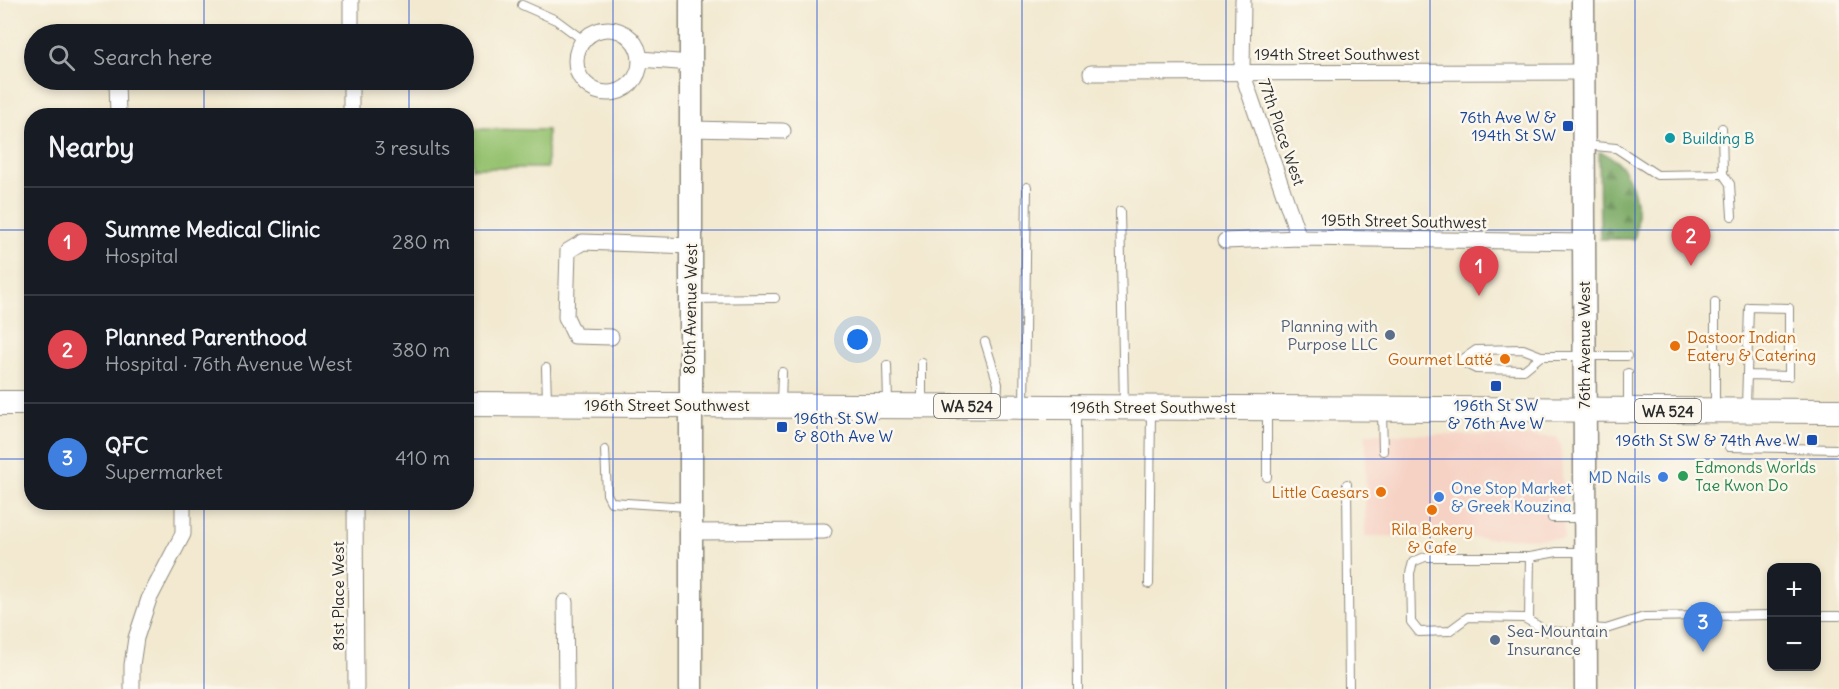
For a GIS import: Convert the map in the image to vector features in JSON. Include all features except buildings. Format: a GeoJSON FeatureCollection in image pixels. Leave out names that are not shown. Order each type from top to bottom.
{"type":"FeatureCollection","features":[{"type":"Feature","properties":{"kind":"main road"},"geometry":{"type":"LineString","coordinates":[[0,403],[24,403]]}},
{"type":"Feature","properties":{"kind":"main road","name":"196th Street Southwest"},"geometry":{"type":"LineString","coordinates":[[474,404],[1839,411]]}},
{"type":"Feature","properties":{"kind":"street"},"geometry":{"type":"LineString","coordinates":[[351,0],[351,24]]}},
{"type":"Feature","properties":{"kind":"street","name":"80th Avenue West"},"geometry":{"type":"LineString","coordinates":[[691,0],[689,405],[691,689]]}},
{"type":"Feature","properties":{"kind":"street","name":"77th Place West"},"geometry":{"type":"LineString","coordinates":[[1243,0],[1242,72],[1299,238]]}},
{"type":"Feature","properties":{"kind":"street","name":"76th Avenue West"},"geometry":{"type":"LineString","coordinates":[[1583,0],[1586,689]]}},
{"type":"Feature","properties":{"kind":"street"},"geometry":{"type":"LineString","coordinates":[[602,29],[623,33],[632,39],[640,59],[639,70],[628,87],[608,94],[588,87],[576,70],[575,59],[583,40],[602,29]]}},
{"type":"Feature","properties":{"kind":"street"},"geometry":{"type":"LineString","coordinates":[[640,59],[691,63]]}},
{"type":"Feature","properties":{"kind":"street","name":"194th Street Southwest"},"geometry":{"type":"LineString","coordinates":[[1091,73],[1583,72]]}},
{"type":"Feature","properties":{"kind":"street"},"geometry":{"type":"LineString","coordinates":[[117,90],[118,108]]}},
{"type":"Feature","properties":{"kind":"street"},"geometry":{"type":"LineString","coordinates":[[351,90],[351,108]]}},
{"type":"Feature","properties":{"kind":"street"},"geometry":{"type":"LineString","coordinates":[[691,129],[783,131]]}},
{"type":"Feature","properties":{"kind":"street","name":"195th Street Southwest"},"geometry":{"type":"LineString","coordinates":[[1225,241],[1299,238],[1584,242]]}},
{"type":"Feature","properties":{"kind":"street"},"geometry":{"type":"LineString","coordinates":[[611,337],[575,336],[570,327],[566,317],[568,251],[583,242],[691,246]]}},
{"type":"Feature","properties":{"kind":"street"},"geometry":{"type":"LineString","coordinates":[[132,689],[132,665],[136,638],[149,599],[183,534],[183,510]]}},
{"type":"Feature","properties":{"kind":"street","name":"81st Place West"},"geometry":{"type":"LineString","coordinates":[[355,510],[356,689]]}},
{"type":"Feature","properties":{"kind":"street"},"geometry":{"type":"LineString","coordinates":[[690,532],[824,531]]}},
{"type":"Feature","properties":{"kind":"street"},"geometry":{"type":"LineString","coordinates":[[565,602],[566,689]]}},
{"type":"Feature","properties":{"kind":"lane"},"geometry":{"type":"LineString","coordinates":[[522,5],[556,20],[583,40]]}},
{"type":"Feature","properties":{"kind":"lane"},"geometry":{"type":"LineString","coordinates":[[1722,128],[1724,174],[1730,184],[1732,216]]}},
{"type":"Feature","properties":{"kind":"lane"},"geometry":{"type":"LineString","coordinates":[[1583,145],[1616,148],[1657,175],[1724,174]]}},
{"type":"Feature","properties":{"kind":"lane"},"geometry":{"type":"LineString","coordinates":[[1024,406],[1027,187]]}},
{"type":"Feature","properties":{"kind":"lane"},"geometry":{"type":"LineString","coordinates":[[1120,211],[1124,407]]}},
{"type":"Feature","properties":{"kind":"lane"},"geometry":{"type":"LineString","coordinates":[[690,299],[775,298]]}},
{"type":"Feature","properties":{"kind":"lane"},"geometry":{"type":"LineString","coordinates":[[1715,302],[1715,411]]}},
{"type":"Feature","properties":{"kind":"lane"},"geometry":{"type":"LineString","coordinates":[[1746,411],[1747,375],[1749,307],[1789,308],[1790,376],[1747,375]]}},
{"type":"Feature","properties":{"kind":"lane"},"geometry":{"type":"LineString","coordinates":[[985,342],[998,384],[997,406]]}},
{"type":"Feature","properties":{"kind":"lane"},"geometry":{"type":"LineString","coordinates":[[1541,356],[1524,370],[1476,369],[1460,361],[1476,350],[1524,350],[1541,356],[1627,356]]}},
{"type":"Feature","properties":{"kind":"lane"},"geometry":{"type":"LineString","coordinates":[[922,363],[922,406]]}},
{"type":"Feature","properties":{"kind":"lane"},"geometry":{"type":"LineString","coordinates":[[887,365],[888,406]]}},
{"type":"Feature","properties":{"kind":"lane"},"geometry":{"type":"LineString","coordinates":[[546,368],[547,405]]}},
{"type":"Feature","properties":{"kind":"lane"},"geometry":{"type":"LineString","coordinates":[[781,405],[782,372]]}},
{"type":"Feature","properties":{"kind":"lane"},"geometry":{"type":"LineString","coordinates":[[1628,373],[1628,410]]}},
{"type":"Feature","properties":{"kind":"lane"},"geometry":{"type":"LineString","coordinates":[[1076,407],[1078,689]]}},
{"type":"Feature","properties":{"kind":"lane"},"geometry":{"type":"LineString","coordinates":[[1149,584],[1151,407]]}},
{"type":"Feature","properties":{"kind":"lane"},"geometry":{"type":"LineString","coordinates":[[1267,408],[1267,477]]}},
{"type":"Feature","properties":{"kind":"lane"},"geometry":{"type":"LineString","coordinates":[[1382,408],[1383,451]]}},
{"type":"Feature","properties":{"kind":"lane"},"geometry":{"type":"LineString","coordinates":[[1729,447],[1839,449]]}},
{"type":"Feature","properties":{"kind":"lane"},"geometry":{"type":"LineString","coordinates":[[605,450],[606,494],[611,502],[690,507]]}},
{"type":"Feature","properties":{"kind":"lane"},"geometry":{"type":"LineString","coordinates":[[1347,484],[1349,689]]}},
{"type":"Feature","properties":{"kind":"lane"},"geometry":{"type":"LineString","coordinates":[[1552,518],[1585,518]]}},
{"type":"Feature","properties":{"kind":"lane"},"geometry":{"type":"LineString","coordinates":[[1585,552],[1557,552],[1530,557],[1425,557],[1413,562],[1410,573],[1411,622],[1419,632],[1449,630],[1468,617],[1529,619],[1547,631],[1586,631],[1606,629],[1644,617],[1767,615]]}},
{"type":"Feature","properties":{"kind":"lane"},"geometry":{"type":"LineString","coordinates":[[1529,619],[1530,557]]}},
{"type":"Feature","properties":{"kind":"lane"},"geometry":{"type":"LineString","coordinates":[[1821,616],[1839,616]]}},
{"type":"Feature","properties":{"kind":"shaded area"},"geometry":{"type":"Polygon","coordinates":[[[1366,433],[1556,437],[1561,446],[1564,539],[1365,536],[1366,433]]]}},
{"type":"Feature","properties":{"kind":"green space"},"geometry":{"type":"Polygon","coordinates":[[[474,129],[547,130],[547,168],[474,168],[474,129]]]}},
{"type":"Feature","properties":{"kind":"green space"},"geometry":{"type":"Polygon","coordinates":[[[1599,152],[1620,165],[1633,188],[1637,215],[1634,239],[1600,239],[1599,152]]]}},
{"type":"Feature","properties":{"kind":"place","name":"76th Ave W & 194th St SW"},"geometry":{"type":"Point","coordinates":[1568,126]}},
{"type":"Feature","properties":{"kind":"place","name":"Building B"},"geometry":{"type":"Point","coordinates":[1670,138]}},
{"type":"Feature","properties":{"kind":"place","name":"Planned Parenthood"},"geometry":{"type":"Point","coordinates":[1691,266]}},
{"type":"Feature","properties":{"kind":"place","name":"Summe Medical Clinic"},"geometry":{"type":"Point","coordinates":[1479,296]}},
{"type":"Feature","properties":{"kind":"place","name":"Planning with Purpose LLC"},"geometry":{"type":"Point","coordinates":[1390,335]}},
{"type":"Feature","properties":{"kind":"place","name":"Dastoor Indian Eatery & Catering"},"geometry":{"type":"Point","coordinates":[1675,346]}},
{"type":"Feature","properties":{"kind":"place","name":"Gourmet Latté"},"geometry":{"type":"Point","coordinates":[1505,359]}},
{"type":"Feature","properties":{"kind":"place","name":"196th St SW & 76th Ave W"},"geometry":{"type":"Point","coordinates":[1496,386]}},
{"type":"Feature","properties":{"kind":"place","name":"196th St SW & 80th Ave W"},"geometry":{"type":"Point","coordinates":[782,427]}},
{"type":"Feature","properties":{"kind":"place","name":"196th St SW & 74th Ave W"},"geometry":{"type":"Point","coordinates":[1812,440]}},
{"type":"Feature","properties":{"kind":"place","name":"Edmonds Worlds Tae Kwon Do"},"geometry":{"type":"Point","coordinates":[1683,476]}},
{"type":"Feature","properties":{"kind":"place","name":"MD Nails"},"geometry":{"type":"Point","coordinates":[1663,477]}},
{"type":"Feature","properties":{"kind":"place","name":"Little Caesars"},"geometry":{"type":"Point","coordinates":[1381,492]}},
{"type":"Feature","properties":{"kind":"place","name":"One Stop Market & Greek Kouzina"},"geometry":{"type":"Point","coordinates":[1439,497]}},
{"type":"Feature","properties":{"kind":"place","name":"Rila Bakery & Cafe"},"geometry":{"type":"Point","coordinates":[1432,510]}},
{"type":"Feature","properties":{"kind":"place","name":"Sea-Mountain Insurance"},"geometry":{"type":"Point","coordinates":[1495,640]}},
{"type":"Feature","properties":{"kind":"place","name":"QFC"},"geometry":{"type":"Point","coordinates":[1703,652]}}]}
